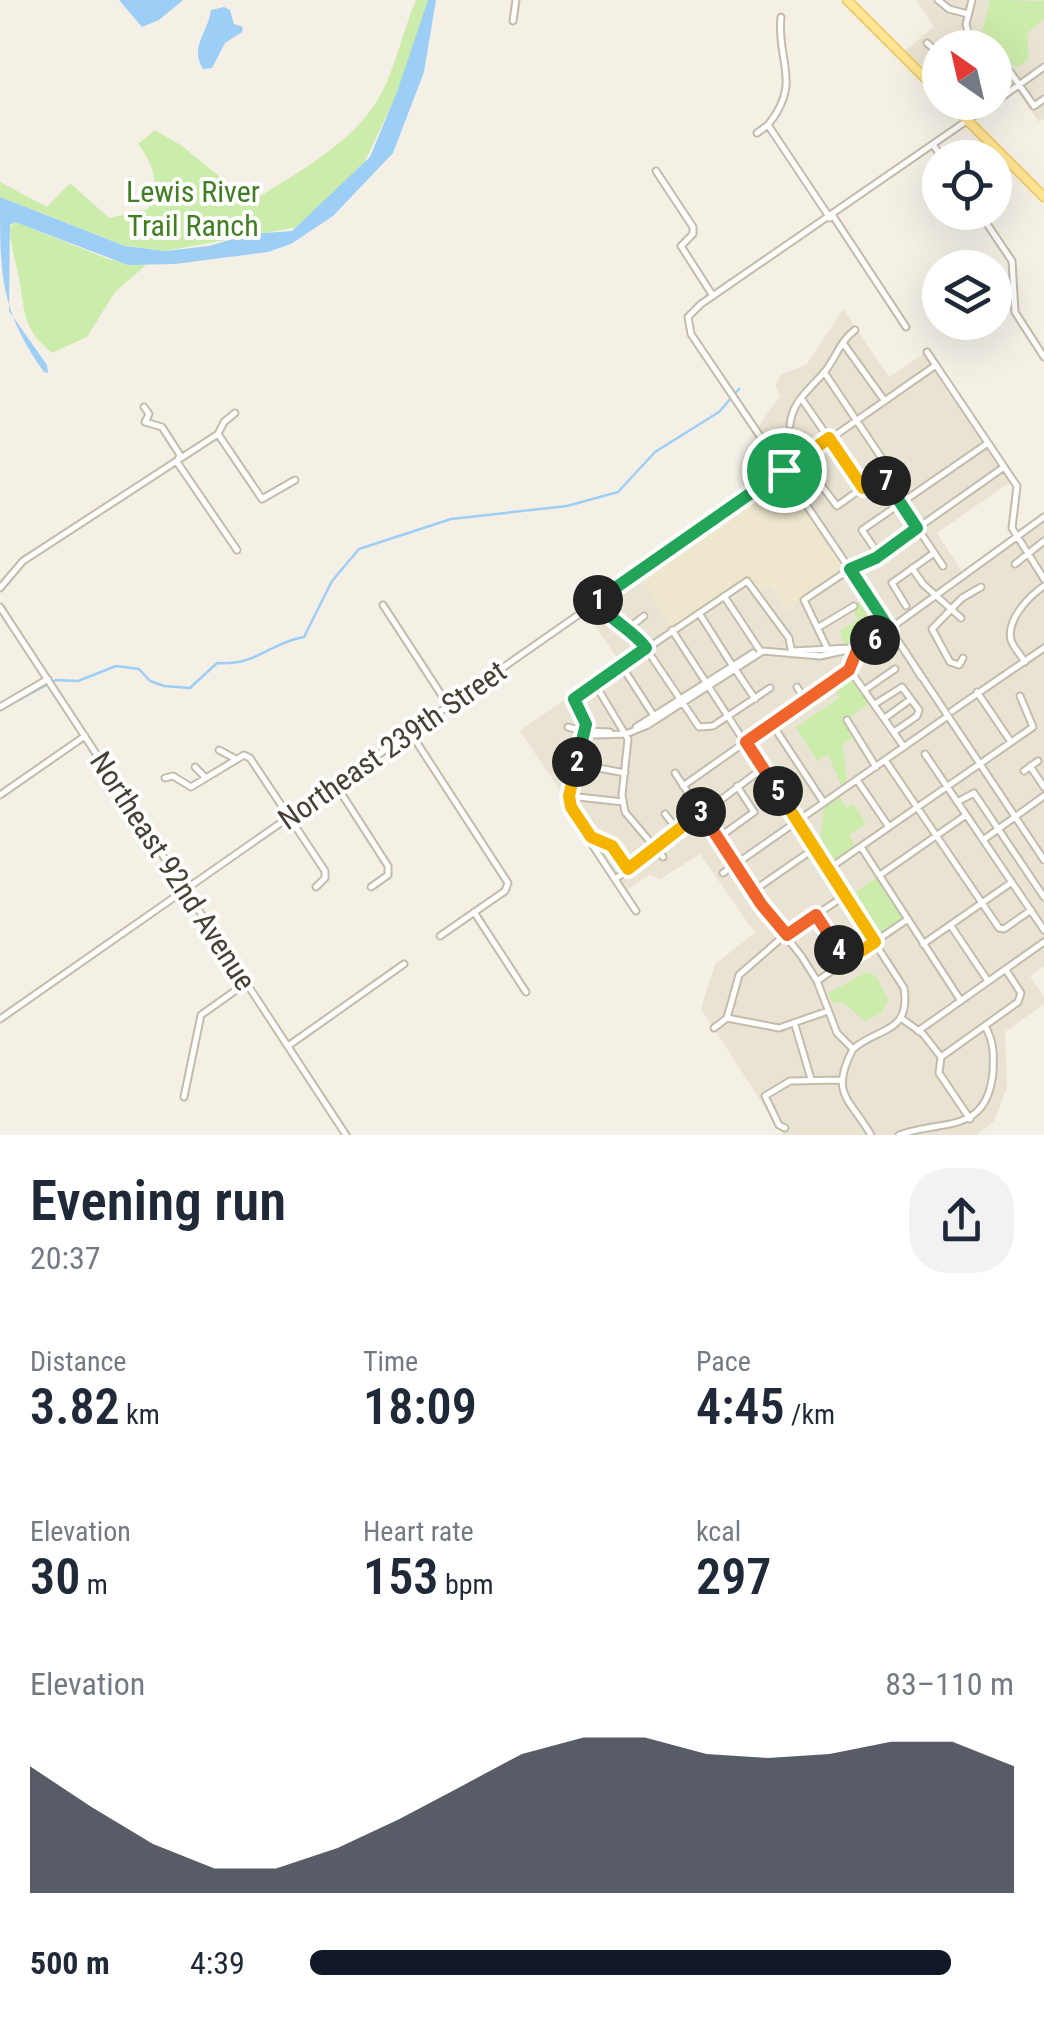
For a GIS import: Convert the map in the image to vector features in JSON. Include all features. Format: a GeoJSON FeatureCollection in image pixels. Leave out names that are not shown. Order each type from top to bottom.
{"type":"FeatureCollection","features":[{"type":"Feature","properties":{"kind":"main road"},"geometry":{"type":"LineString","coordinates":[[847,0],[922,76]]}},
{"type":"Feature","properties":{"kind":"main road"},"geometry":{"type":"LineString","coordinates":[[968,121],[1044,196]]}},
{"type":"Feature","properties":{"kind":"street"},"geometry":{"type":"LineString","coordinates":[[513,21],[516,0]]}},
{"type":"Feature","properties":{"kind":"street"},"geometry":{"type":"LineString","coordinates":[[938,0],[949,9],[968,14]]}},
{"type":"Feature","properties":{"kind":"street"},"geometry":{"type":"LineString","coordinates":[[967,30],[972,0]]}},
{"type":"Feature","properties":{"kind":"street"},"geometry":{"type":"LineString","coordinates":[[757,133],[768,125],[783,102],[788,82],[780,16]]}},
{"type":"Feature","properties":{"kind":"street"},"geometry":{"type":"LineString","coordinates":[[1012,90],[1044,67]]}},
{"type":"Feature","properties":{"kind":"street"},"geometry":{"type":"LineString","coordinates":[[1012,76],[1034,106],[1044,98]]}},
{"type":"Feature","properties":{"kind":"street"},"geometry":{"type":"LineString","coordinates":[[942,140],[968,121]]}},
{"type":"Feature","properties":{"kind":"street"},"geometry":{"type":"LineString","coordinates":[[768,125],[906,327]]}},
{"type":"Feature","properties":{"kind":"street"},"geometry":{"type":"LineString","coordinates":[[922,154],[690,312],[687,322],[1044,860]]}},
{"type":"Feature","properties":{"kind":"street"},"geometry":{"type":"LineString","coordinates":[[656,171],[693,228],[693,234],[681,246],[713,296]]}},
{"type":"Feature","properties":{"kind":"street"},"geometry":{"type":"LineString","coordinates":[[992,230],[1012,261],[1016,312],[1044,357]]}},
{"type":"Feature","properties":{"kind":"street"},"geometry":{"type":"LineString","coordinates":[[790,425],[801,398],[855,330]]}},
{"type":"Feature","properties":{"kind":"street"},"geometry":{"type":"LineString","coordinates":[[843,343],[884,400]]}},
{"type":"Feature","properties":{"kind":"street"},"geometry":{"type":"LineString","coordinates":[[927,352],[1018,493],[1011,524],[1044,582],[1021,604],[1010,636],[1025,662]]}},
{"type":"Feature","properties":{"kind":"street","name":"Northeast 239th Street"},"geometry":{"type":"LineString","coordinates":[[0,1019],[936,365]]}},
{"type":"Feature","properties":{"kind":"street"},"geometry":{"type":"LineString","coordinates":[[812,473],[835,506],[889,469],[824,372]]}},
{"type":"Feature","properties":{"kind":"street"},"geometry":{"type":"LineString","coordinates":[[801,398],[863,488]]}},
{"type":"Feature","properties":{"kind":"street"},"geometry":{"type":"LineString","coordinates":[[144,406],[149,414],[145,422],[162,427],[180,454],[177,462]]}},
{"type":"Feature","properties":{"kind":"street"},"geometry":{"type":"LineString","coordinates":[[0,588],[23,562],[218,434],[234,414]]}},
{"type":"Feature","properties":{"kind":"street"},"geometry":{"type":"LineString","coordinates":[[218,434],[262,499],[295,480]]}},
{"type":"Feature","properties":{"kind":"street"},"geometry":{"type":"LineString","coordinates":[[879,555],[862,530],[988,443]]}},
{"type":"Feature","properties":{"kind":"street"},"geometry":{"type":"LineString","coordinates":[[177,462],[237,550]]}},
{"type":"Feature","properties":{"kind":"street"},"geometry":{"type":"LineString","coordinates":[[830,652],[804,601],[850,569],[879,555],[1004,467]]}},
{"type":"Feature","properties":{"kind":"street"},"geometry":{"type":"LineString","coordinates":[[882,475],[943,566]]}},
{"type":"Feature","properties":{"kind":"street"},"geometry":{"type":"LineString","coordinates":[[568,727],[595,735],[626,732],[656,718],[760,651],[856,649],[890,630],[1044,517]]}},
{"type":"Feature","properties":{"kind":"street"},"geometry":{"type":"LineString","coordinates":[[1015,564],[1044,541]]}},
{"type":"Feature","properties":{"kind":"street"},"geometry":{"type":"LineString","coordinates":[[906,606],[892,583],[934,552]]}},
{"type":"Feature","properties":{"kind":"street"},"geometry":{"type":"LineString","coordinates":[[912,568],[960,618]]}},
{"type":"Feature","properties":{"kind":"street"},"geometry":{"type":"LineString","coordinates":[[628,869],[612,846],[591,837],[569,799],[586,731],[586,722],[573,700],[749,581],[789,638],[793,652]]}},
{"type":"Feature","properties":{"kind":"street"},"geometry":{"type":"LineString","coordinates":[[963,658],[958,665],[950,662],[931,630],[965,596],[981,588]]}},
{"type":"Feature","properties":{"kind":"street"},"geometry":{"type":"LineString","coordinates":[[724,596],[760,651]]}},
{"type":"Feature","properties":{"kind":"street"},"geometry":{"type":"LineString","coordinates":[[597,601],[646,648],[696,724],[703,728],[770,688]]}},
{"type":"Feature","properties":{"kind":"street"},"geometry":{"type":"LineString","coordinates":[[383,606],[448,705]]}},
{"type":"Feature","properties":{"kind":"street"},"geometry":{"type":"LineString","coordinates":[[818,627],[854,606]]}},
{"type":"Feature","properties":{"kind":"street","name":"Northeast 92nd Avenue"},"geometry":{"type":"LineString","coordinates":[[0,607],[346,1135]]}},
{"type":"Feature","properties":{"kind":"street"},"geometry":{"type":"LineString","coordinates":[[698,613],[754,698]]}},
{"type":"Feature","properties":{"kind":"street"},"geometry":{"type":"LineString","coordinates":[[629,628],[644,616]]}},
{"type":"Feature","properties":{"kind":"street"},"geometry":{"type":"LineString","coordinates":[[672,630],[904,988],[901,1018],[888,1031],[853,1049],[841,1080],[845,1098],[871,1135]]}},
{"type":"Feature","properties":{"kind":"street"},"geometry":{"type":"LineString","coordinates":[[723,873],[1044,648]]}},
{"type":"Feature","properties":{"kind":"street"},"geometry":{"type":"LineString","coordinates":[[684,786],[849,670],[856,649]]}},
{"type":"Feature","properties":{"kind":"street"},"geometry":{"type":"LineString","coordinates":[[621,665],[661,730]]}},
{"type":"Feature","properties":{"kind":"street"},"geometry":{"type":"LineString","coordinates":[[866,689],[895,669]]}},
{"type":"Feature","properties":{"kind":"street"},"geometry":{"type":"LineString","coordinates":[[849,670],[904,747]]}},
{"type":"Feature","properties":{"kind":"street"},"geometry":{"type":"LineString","coordinates":[[0,708],[48,679]]}},
{"type":"Feature","properties":{"kind":"street"},"geometry":{"type":"LineString","coordinates":[[595,684],[626,732],[622,802],[627,814],[663,857]]}},
{"type":"Feature","properties":{"kind":"street"},"geometry":{"type":"LineString","coordinates":[[875,704],[901,686],[920,713],[894,732]]}},
{"type":"Feature","properties":{"kind":"street"},"geometry":{"type":"LineString","coordinates":[[797,687],[806,700]]}},
{"type":"Feature","properties":{"kind":"street"},"geometry":{"type":"LineString","coordinates":[[976,692],[1011,742]]}},
{"type":"Feature","properties":{"kind":"street"},"geometry":{"type":"LineString","coordinates":[[828,870],[1035,724],[1020,696]]}},
{"type":"Feature","properties":{"kind":"street"},"geometry":{"type":"LineString","coordinates":[[884,718],[911,700]]}},
{"type":"Feature","properties":{"kind":"street"},"geometry":{"type":"LineString","coordinates":[[847,720],[876,767]]}},
{"type":"Feature","properties":{"kind":"street"},"geometry":{"type":"LineString","coordinates":[[772,724],[824,803]]}},
{"type":"Feature","properties":{"kind":"street"},"geometry":{"type":"LineString","coordinates":[[410,732],[508,886],[440,936]]}},
{"type":"Feature","properties":{"kind":"street"},"geometry":{"type":"LineString","coordinates":[[0,795],[85,736]]}},
{"type":"Feature","properties":{"kind":"street"},"geometry":{"type":"LineString","coordinates":[[219,750],[234,758]]}},
{"type":"Feature","properties":{"kind":"street"},"geometry":{"type":"LineString","coordinates":[[925,754],[1044,930]]}},
{"type":"Feature","properties":{"kind":"street"},"geometry":{"type":"LineString","coordinates":[[166,778],[174,776],[188,788],[234,758],[250,758],[325,872],[325,878],[316,887]]}},
{"type":"Feature","properties":{"kind":"street"},"geometry":{"type":"LineString","coordinates":[[885,760],[1002,929],[1031,910]]}},
{"type":"Feature","properties":{"kind":"street"},"geometry":{"type":"LineString","coordinates":[[1038,761],[1027,769],[1044,787]]}},
{"type":"Feature","properties":{"kind":"street"},"geometry":{"type":"LineString","coordinates":[[577,764],[625,772]]}},
{"type":"Feature","properties":{"kind":"street"},"geometry":{"type":"LineString","coordinates":[[195,768],[205,777]]}},
{"type":"Feature","properties":{"kind":"street"},"geometry":{"type":"LineString","coordinates":[[618,876],[763,768]]}},
{"type":"Feature","properties":{"kind":"street"},"geometry":{"type":"LineString","coordinates":[[675,773],[787,935],[817,982],[839,1036],[853,1049]]}},
{"type":"Feature","properties":{"kind":"street"},"geometry":{"type":"LineString","coordinates":[[857,780],[890,827]]}},
{"type":"Feature","properties":{"kind":"street"},"geometry":{"type":"LineString","coordinates":[[336,785],[388,866],[388,875],[371,887]]}},
{"type":"Feature","properties":{"kind":"street"},"geometry":{"type":"LineString","coordinates":[[718,838],[753,814],[737,786]]}},
{"type":"Feature","properties":{"kind":"street"},"geometry":{"type":"LineString","coordinates":[[957,802],[974,793],[1044,897]]}},
{"type":"Feature","properties":{"kind":"street"},"geometry":{"type":"LineString","coordinates":[[984,840],[1044,796]]}},
{"type":"Feature","properties":{"kind":"street"},"geometry":{"type":"LineString","coordinates":[[569,799],[622,802]]}},
{"type":"Feature","properties":{"kind":"street"},"geometry":{"type":"LineString","coordinates":[[664,814],[677,829]]}},
{"type":"Feature","properties":{"kind":"street"},"geometry":{"type":"LineString","coordinates":[[880,875],[966,815]]}},
{"type":"Feature","properties":{"kind":"street"},"geometry":{"type":"LineString","coordinates":[[591,837],[589,840],[636,912]]}},
{"type":"Feature","properties":{"kind":"street"},"geometry":{"type":"LineString","coordinates":[[861,846],[961,1001]]}},
{"type":"Feature","properties":{"kind":"street"},"geometry":{"type":"LineString","coordinates":[[753,891],[815,848]]}},
{"type":"Feature","properties":{"kind":"street"},"geometry":{"type":"LineString","coordinates":[[923,944],[1012,882]]}},
{"type":"Feature","properties":{"kind":"street"},"geometry":{"type":"LineString","coordinates":[[1022,897],[1037,886]]}},
{"type":"Feature","properties":{"kind":"street"},"geometry":{"type":"LineString","coordinates":[[714,1028],[727,1018],[737,976],[787,935],[845,896]]}},
{"type":"Feature","properties":{"kind":"street"},"geometry":{"type":"LineString","coordinates":[[474,912],[526,992]]}},
{"type":"Feature","properties":{"kind":"street"},"geometry":{"type":"LineString","coordinates":[[816,915],[846,961]]}},
{"type":"Feature","properties":{"kind":"street"},"geometry":{"type":"LineString","coordinates":[[817,982],[908,919]]}},
{"type":"Feature","properties":{"kind":"street"},"geometry":{"type":"LineString","coordinates":[[951,925],[988,981]]}},
{"type":"Feature","properties":{"kind":"street"},"geometry":{"type":"LineString","coordinates":[[918,1031],[1044,942]]}},
{"type":"Feature","properties":{"kind":"street"},"geometry":{"type":"LineString","coordinates":[[288,1046],[404,964]]}},
{"type":"Feature","properties":{"kind":"street"},"geometry":{"type":"LineString","coordinates":[[970,1119],[939,1073],[941,1057],[1021,997],[1006,970]]}},
{"type":"Feature","properties":{"kind":"street"},"geometry":{"type":"LineString","coordinates":[[184,1097],[201,1015],[246,982]]}},
{"type":"Feature","properties":{"kind":"street"},"geometry":{"type":"LineString","coordinates":[[727,1018],[779,1028],[828,1011]]}},
{"type":"Feature","properties":{"kind":"street"},"geometry":{"type":"LineString","coordinates":[[901,1018],[941,1057]]}},
{"type":"Feature","properties":{"kind":"street"},"geometry":{"type":"LineString","coordinates":[[795,1025],[810,1079]]}},
{"type":"Feature","properties":{"kind":"street"},"geometry":{"type":"LineString","coordinates":[[899,1135],[955,1126],[970,1119],[988,1097],[993,1044],[984,1026]]}},
{"type":"Feature","properties":{"kind":"street"},"geometry":{"type":"LineString","coordinates":[[983,1068],[993,1069]]}},
{"type":"Feature","properties":{"kind":"street"},"geometry":{"type":"LineString","coordinates":[[785,1128],[763,1099],[784,1083],[841,1080]]}},
{"type":"Feature","properties":{"kind":"shaded area"},"geometry":{"type":"Polygon","coordinates":[[[916,0],[1044,0],[1044,119],[1039,122],[1012,88],[1012,30],[930,30],[934,27],[916,0]]]}},
{"type":"Feature","properties":{"kind":"shaded area"},"geometry":{"type":"Polygon","coordinates":[[[922,37],[922,71],[903,53],[922,37]]]}},
{"type":"Feature","properties":{"kind":"shaded area"},"geometry":{"type":"Polygon","coordinates":[[[843,309],[889,377],[929,350],[1016,478],[937,533],[964,575],[1044,520],[1044,851],[1037,857],[1044,868],[1044,966],[1030,976],[1044,997],[1044,1004],[1005,1032],[1007,1087],[994,1121],[977,1135],[783,1135],[701,1009],[715,964],[755,933],[700,854],[661,879],[650,875],[627,890],[520,731],[619,661],[586,612],[638,574],[748,580],[759,593],[771,585],[787,611],[849,565],[758,427],[780,396],[775,386],[782,374],[806,365],[843,309]]]}},
{"type":"Feature","properties":{"kind":"shaded area"},"geometry":{"type":"Polygon","coordinates":[[[779,475],[785,475],[843,569],[788,611],[771,585],[759,593],[746,580],[671,627],[638,574],[779,475]]]}},
{"type":"Feature","properties":{"kind":"green space","name":"Lewis River Trail Ranch"},"geometry":{"type":"Polygon","coordinates":[[[416,0],[430,0],[399,90],[362,167],[298,227],[165,251],[126,246],[0,197],[0,182],[47,207],[70,183],[109,218],[148,209],[154,175],[138,144],[155,130],[182,146],[251,202],[323,156],[370,112],[386,83],[416,0]]]}},
{"type":"Feature","properties":{"kind":"green space"},"geometry":{"type":"Polygon","coordinates":[[[990,0],[1044,1],[1044,18],[1027,34],[1029,59],[1018,67],[1012,65],[1012,30],[982,30],[990,0]]]}},
{"type":"Feature","properties":{"kind":"green space"},"geometry":{"type":"Polygon","coordinates":[[[15,222],[111,260],[146,265],[115,292],[87,337],[52,353],[34,335],[26,317],[11,240],[10,227],[15,222]]]}},
{"type":"Feature","properties":{"kind":"green space"},"geometry":{"type":"Polygon","coordinates":[[[862,595],[882,631],[863,642],[844,645],[840,631],[858,619],[854,612],[862,595]]]}},
{"type":"Feature","properties":{"kind":"green space"},"geometry":{"type":"Polygon","coordinates":[[[847,675],[870,702],[844,722],[852,738],[843,745],[847,783],[842,787],[828,754],[817,761],[796,727],[839,698],[832,685],[847,675]]]}},
{"type":"Feature","properties":{"kind":"green space"},"geometry":{"type":"Polygon","coordinates":[[[839,797],[847,808],[853,804],[866,823],[849,835],[856,847],[829,866],[819,849],[824,808],[839,797]]]}},
{"type":"Feature","properties":{"kind":"green space"},"geometry":{"type":"Polygon","coordinates":[[[877,877],[903,919],[876,937],[849,897],[877,877]]]}},
{"type":"Feature","properties":{"kind":"green space"},"geometry":{"type":"Polygon","coordinates":[[[867,972],[876,976],[888,1000],[882,1012],[865,1021],[842,1002],[833,1003],[828,993],[867,972]]]}},
{"type":"Feature","properties":{"kind":"water"},"geometry":{"type":"Polygon","coordinates":[[[119,0],[183,0],[159,20],[142,27],[119,0]]]}},
{"type":"Feature","properties":{"kind":"water"},"geometry":{"type":"Polygon","coordinates":[[[428,0],[436,0],[424,72],[393,153],[333,216],[291,244],[268,252],[175,264],[128,265],[15,222],[10,225],[9,304],[2,270],[0,197],[125,246],[165,251],[209,246],[250,234],[292,231],[370,157],[428,0]]]}},
{"type":"Feature","properties":{"kind":"water"},"geometry":{"type":"Polygon","coordinates":[[[211,10],[230,10],[234,24],[243,27],[242,32],[225,43],[212,68],[203,69],[198,54],[211,10]]]}},
{"type":"Feature","properties":{"kind":"water"},"geometry":{"type":"Polygon","coordinates":[[[14,318],[47,365],[48,373],[29,350],[14,318]]]}},
{"type":"Feature","properties":{"kind":"waterway"},"geometry":{"type":"LineString","coordinates":[[13,703],[56,680],[78,681],[116,666],[139,669],[150,681],[164,686],[190,688],[217,663],[243,661],[304,637],[332,581],[359,549],[451,519],[567,506],[618,492],[655,452],[719,412],[739,389]]}},
{"type":"Feature","properties":{"kind":"route"},"geometry":{"type":"LineString","coordinates":[[829,438],[863,488],[882,475],[917,528],[876,558],[850,569],[890,630],[858,648],[849,670],[746,742],[875,942],[846,961],[816,915],[787,935],[761,904],[701,812],[628,869],[612,846],[591,837],[568,799],[586,726],[574,699],[646,648],[597,601],[784,470],[829,438]]}}]}
